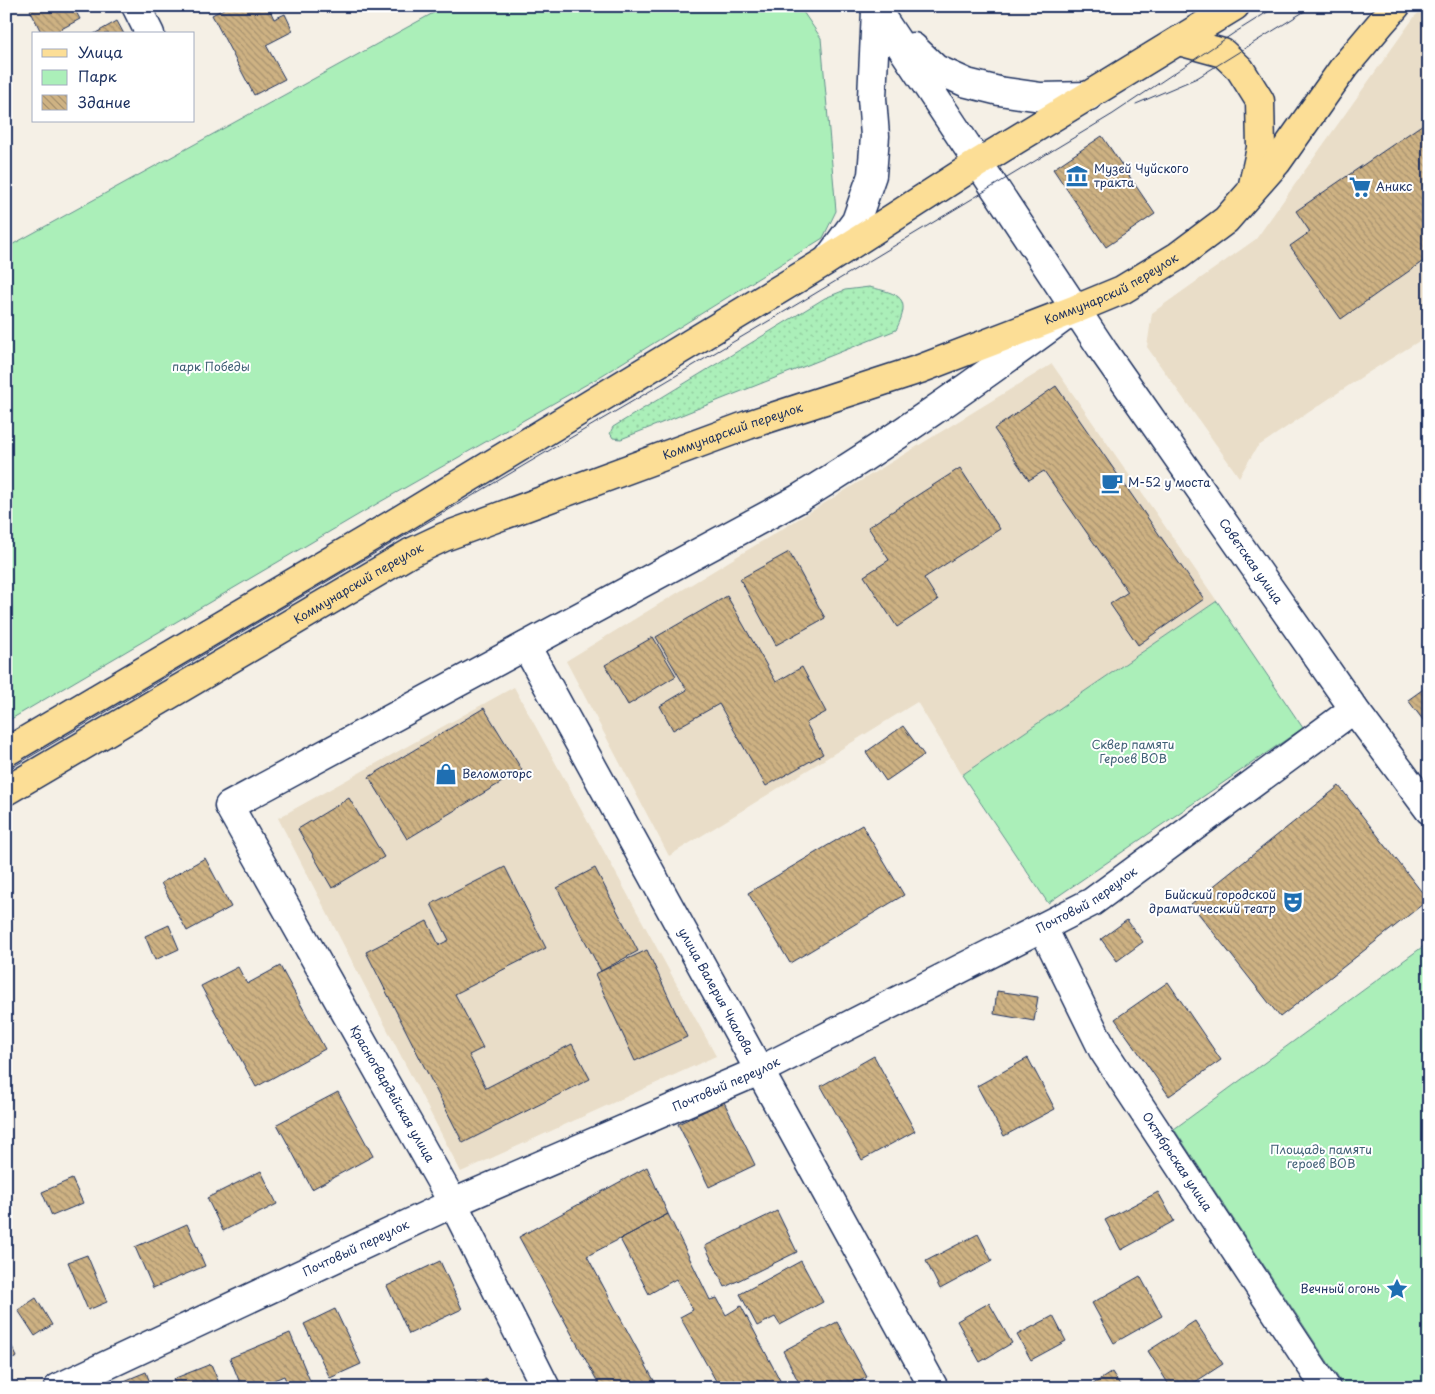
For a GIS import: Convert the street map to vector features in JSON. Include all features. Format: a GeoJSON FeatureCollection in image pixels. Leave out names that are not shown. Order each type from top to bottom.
{"type":"FeatureCollection","features":[{"type":"Feature","properties":{"kind":"main road"},"geometry":{"type":"LineString","coordinates":[[6,752],[393,524],[826,262],[978,163],[1235,6]]}},
{"type":"Feature","properties":{"kind":"main road","name":"Коммунарский переулок"},"geometry":{"type":"LineString","coordinates":[[6,791],[410,553],[444,537],[748,425],[920,369],[1122,290],[1178,256],[1226,220],[1277,162],[1344,67],[1380,22],[1396,6]]}},
{"type":"Feature","properties":{"kind":"main road"},"geometry":{"type":"LineString","coordinates":[[1179,41],[1223,53],[1240,70],[1260,101],[1262,148],[1252,191]]}},
{"type":"Feature","properties":{"kind":"street"},"geometry":{"type":"LineString","coordinates":[[136,6],[149,32]]}},
{"type":"Feature","properties":{"kind":"street"},"geometry":{"type":"LineString","coordinates":[[875,8],[936,69],[967,83],[999,91],[1041,96],[1089,96]]}},
{"type":"Feature","properties":{"kind":"street"},"geometry":{"type":"LineString","coordinates":[[826,262],[856,221],[872,175],[875,136],[872,98],[875,8]]}},
{"type":"Feature","properties":{"kind":"street","name":"Советская улица"},"geometry":{"type":"LineString","coordinates":[[875,8],[1076,309],[1354,710],[1429,810]]}},
{"type":"Feature","properties":{"kind":"street"},"geometry":{"type":"LineString","coordinates":[[526,646],[798,499],[855,464],[948,401],[1076,309]]}},
{"type":"Feature","properties":{"kind":"street","name":"Красногвардейская улица"},"geometry":{"type":"LineString","coordinates":[[526,646],[229,806],[454,1203],[546,1388]]}},
{"type":"Feature","properties":{"kind":"street","name":"улица Валерия Чкалова"},"geometry":{"type":"LineString","coordinates":[[526,646],[934,1388]]}},
{"type":"Feature","properties":{"kind":"street","name":"Почтовый переулок"},"geometry":{"type":"LineString","coordinates":[[68,1386],[454,1203],[759,1071],[1043,928],[1092,902],[1354,710]]}},
{"type":"Feature","properties":{"kind":"street","name":"Октябрьская улица"},"geometry":{"type":"LineString","coordinates":[[1043,928],[1103,1050],[1326,1388]]}},
{"type":"Feature","properties":{"kind":"shaded area"},"geometry":{"type":"Polygon","coordinates":[[[1429,6],[1429,335],[1366,374],[1257,447],[1239,477],[1147,347],[1152,313],[1256,239],[1415,16],[1429,6]]]}},
{"type":"Feature","properties":{"kind":"shaded area"},"geometry":{"type":"Polygon","coordinates":[[[1052,364],[1217,601],[962,775],[917,702],[669,856],[566,661],[1052,364]]]}},
{"type":"Feature","properties":{"kind":"shaded area"},"geometry":{"type":"Polygon","coordinates":[[[514,687],[716,1056],[461,1172],[278,818],[514,687]]]}},
{"type":"Feature","properties":{"kind":"green space","name":"парк Победы"},"geometry":{"type":"Polygon","coordinates":[[[446,6],[799,6],[821,38],[836,211],[823,238],[596,379],[380,502],[6,722],[6,248],[446,6]]]}},
{"type":"Feature","properties":{"kind":"green space"},"geometry":{"type":"Polygon","coordinates":[[[869,287],[889,292],[900,299],[903,304],[903,310],[896,330],[621,439],[613,438],[610,433],[613,427],[825,298],[845,290],[869,287]]]}},
{"type":"Feature","properties":{"kind":"green space","name":"Сквер памяти Героев ВОВ"},"geometry":{"type":"Polygon","coordinates":[[[1217,601],[1303,728],[1048,903],[962,775],[1217,601]]]}},
{"type":"Feature","properties":{"kind":"green space","name":"Площадь памяти героев ВОВ"},"geometry":{"type":"Polygon","coordinates":[[[1429,942],[1429,1388],[1345,1388],[1174,1129],[1429,942]]]}},
{"type":"Feature","properties":{"kind":"building"},"geometry":{"type":"Polygon","coordinates":[[[37,6],[73,6],[80,19],[56,32],[41,32],[30,10],[37,6]]]}},
{"type":"Feature","properties":{"kind":"building"},"geometry":{"type":"Polygon","coordinates":[[[229,6],[268,6],[274,19],[285,14],[293,31],[266,45],[285,79],[254,95],[212,15],[229,6]]]}},
{"type":"Feature","properties":{"kind":"building"},"geometry":{"type":"Polygon","coordinates":[[[117,21],[123,32],[98,32],[117,21]]]}},
{"type":"Feature","properties":{"kind":"building"},"geometry":{"type":"Polygon","coordinates":[[[1429,120],[1429,257],[1341,319],[1290,246],[1310,232],[1296,211],[1429,120]]]}},
{"type":"Feature","properties":{"kind":"building"},"geometry":{"type":"Polygon","coordinates":[[[1102,136],[1155,214],[1106,247],[1053,169],[1102,136]]]}},
{"type":"Feature","properties":{"kind":"building"},"geometry":{"type":"Polygon","coordinates":[[[1056,386],[1204,599],[1138,645],[1110,604],[1128,592],[1044,471],[1029,480],[994,429],[1056,386]]]}},
{"type":"Feature","properties":{"kind":"building"},"geometry":{"type":"Polygon","coordinates":[[[960,468],[1000,529],[924,578],[938,600],[897,627],[864,576],[889,560],[868,527],[960,468]]]}},
{"type":"Feature","properties":{"kind":"building"},"geometry":{"type":"Polygon","coordinates":[[[789,552],[825,618],[776,645],[740,579],[789,552]]]}},
{"type":"Feature","properties":{"kind":"building"},"geometry":{"type":"Polygon","coordinates":[[[727,596],[776,682],[802,667],[826,712],[806,723],[823,754],[766,786],[719,704],[673,730],[660,706],[687,690],[656,637],[727,596]]]}},
{"type":"Feature","properties":{"kind":"building"},"geometry":{"type":"Polygon","coordinates":[[[653,637],[676,676],[628,705],[605,665],[653,637]]]}},
{"type":"Feature","properties":{"kind":"building"},"geometry":{"type":"Polygon","coordinates":[[[1429,685],[1429,728],[1408,700],[1429,685]]]}},
{"type":"Feature","properties":{"kind":"building","name":"Веломоторс"},"geometry":{"type":"Polygon","coordinates":[[[484,708],[522,770],[407,839],[369,777],[484,708]]]}},
{"type":"Feature","properties":{"kind":"building"},"geometry":{"type":"Polygon","coordinates":[[[903,726],[924,755],[886,781],[866,752],[903,726]]]}},
{"type":"Feature","properties":{"kind":"building"},"geometry":{"type":"Polygon","coordinates":[[[1339,786],[1428,900],[1280,1017],[1191,904],[1339,786]]]}},
{"type":"Feature","properties":{"kind":"building"},"geometry":{"type":"Polygon","coordinates":[[[349,798],[384,857],[332,888],[298,829],[349,798]]]}},
{"type":"Feature","properties":{"kind":"building"},"geometry":{"type":"Polygon","coordinates":[[[862,825],[904,895],[790,963],[748,893],[862,825]]]}},
{"type":"Feature","properties":{"kind":"building"},"geometry":{"type":"Polygon","coordinates":[[[205,858],[231,907],[187,931],[161,883],[205,858]]]}},
{"type":"Feature","properties":{"kind":"building"},"geometry":{"type":"Polygon","coordinates":[[[505,867],[546,948],[455,994],[483,1048],[469,1055],[486,1088],[572,1044],[590,1079],[463,1143],[366,952],[427,921],[439,945],[449,940],[431,904],[505,867]]]}},
{"type":"Feature","properties":{"kind":"building"},"geometry":{"type":"Polygon","coordinates":[[[595,868],[638,951],[601,971],[557,888],[595,868]]]}},
{"type":"Feature","properties":{"kind":"building"},"geometry":{"type":"Polygon","coordinates":[[[1127,920],[1143,942],[1117,961],[1101,939],[1127,920]]]}},
{"type":"Feature","properties":{"kind":"building"},"geometry":{"type":"Polygon","coordinates":[[[169,925],[179,949],[155,960],[145,936],[169,925]]]}},
{"type":"Feature","properties":{"kind":"building"},"geometry":{"type":"Polygon","coordinates":[[[647,950],[687,1037],[635,1061],[595,974],[647,950]]]}},
{"type":"Feature","properties":{"kind":"building"},"geometry":{"type":"Polygon","coordinates":[[[280,966],[325,1049],[256,1087],[201,986],[238,967],[247,984],[280,966]]]}},
{"type":"Feature","properties":{"kind":"building"},"geometry":{"type":"Polygon","coordinates":[[[1168,982],[1221,1060],[1169,1096],[1115,1019],[1168,982]]]}},
{"type":"Feature","properties":{"kind":"building"},"geometry":{"type":"Polygon","coordinates":[[[997,991],[1038,997],[1034,1021],[994,1014],[997,991]]]}},
{"type":"Feature","properties":{"kind":"building"},"geometry":{"type":"Polygon","coordinates":[[[874,1056],[915,1131],[862,1160],[821,1086],[874,1056]]]}},
{"type":"Feature","properties":{"kind":"building"},"geometry":{"type":"Polygon","coordinates":[[[1028,1058],[1055,1109],[1004,1136],[977,1086],[1028,1058]]]}},
{"type":"Feature","properties":{"kind":"building"},"geometry":{"type":"Polygon","coordinates":[[[338,1092],[373,1156],[312,1189],[277,1124],[338,1092]]]}},
{"type":"Feature","properties":{"kind":"building"},"geometry":{"type":"Polygon","coordinates":[[[724,1102],[755,1165],[709,1187],[678,1124],[724,1102]]]}},
{"type":"Feature","properties":{"kind":"building"},"geometry":{"type":"Polygon","coordinates":[[[647,1167],[668,1214],[587,1256],[658,1388],[601,1388],[519,1237],[647,1167]]]}},
{"type":"Feature","properties":{"kind":"building"},"geometry":{"type":"Polygon","coordinates":[[[261,1171],[277,1204],[223,1231],[207,1198],[261,1171]]]}},
{"type":"Feature","properties":{"kind":"building"},"geometry":{"type":"Polygon","coordinates":[[[72,1179],[83,1203],[52,1216],[42,1192],[72,1179]]]}},
{"type":"Feature","properties":{"kind":"building"},"geometry":{"type":"Polygon","coordinates":[[[1158,1192],[1174,1221],[1121,1250],[1105,1220],[1158,1192]]]}},
{"type":"Feature","properties":{"kind":"building"},"geometry":{"type":"Polygon","coordinates":[[[777,1211],[797,1252],[725,1287],[705,1246],[777,1211]]]}},
{"type":"Feature","properties":{"kind":"building"},"geometry":{"type":"Polygon","coordinates":[[[668,1214],[710,1300],[717,1298],[726,1315],[741,1306],[784,1388],[720,1388],[680,1317],[693,1310],[676,1279],[649,1294],[620,1239],[668,1214]]]}},
{"type":"Feature","properties":{"kind":"building"},"geometry":{"type":"Polygon","coordinates":[[[187,1224],[205,1266],[153,1288],[135,1247],[187,1224]]]}},
{"type":"Feature","properties":{"kind":"building"},"geometry":{"type":"Polygon","coordinates":[[[978,1234],[992,1261],[940,1289],[926,1261],[978,1234]]]}},
{"type":"Feature","properties":{"kind":"building"},"geometry":{"type":"Polygon","coordinates":[[[87,1255],[107,1302],[88,1310],[68,1262],[87,1255]]]}},
{"type":"Feature","properties":{"kind":"building"},"geometry":{"type":"Polygon","coordinates":[[[440,1261],[462,1309],[409,1334],[387,1286],[440,1261]]]}},
{"type":"Feature","properties":{"kind":"building"},"geometry":{"type":"Polygon","coordinates":[[[801,1261],[823,1302],[780,1325],[775,1317],[757,1326],[740,1294],[801,1261]]]}},
{"type":"Feature","properties":{"kind":"building"},"geometry":{"type":"Polygon","coordinates":[[[1140,1276],[1162,1316],[1114,1343],[1092,1303],[1140,1276]]]}},
{"type":"Feature","properties":{"kind":"building"},"geometry":{"type":"Polygon","coordinates":[[[36,1298],[52,1325],[35,1336],[18,1310],[36,1298]]]}},
{"type":"Feature","properties":{"kind":"building"},"geometry":{"type":"Polygon","coordinates":[[[989,1303],[1012,1343],[980,1362],[957,1321],[989,1303]]]}},
{"type":"Feature","properties":{"kind":"building"},"geometry":{"type":"Polygon","coordinates":[[[335,1309],[361,1364],[330,1378],[304,1324],[335,1309]]]}},
{"type":"Feature","properties":{"kind":"building"},"geometry":{"type":"Polygon","coordinates":[[[1053,1316],[1066,1341],[1031,1360],[1017,1335],[1053,1316]]]}},
{"type":"Feature","properties":{"kind":"building"},"geometry":{"type":"Polygon","coordinates":[[[1195,1321],[1223,1364],[1186,1388],[1171,1388],[1148,1351],[1195,1321]]]}},
{"type":"Feature","properties":{"kind":"building"},"geometry":{"type":"Polygon","coordinates":[[[837,1322],[867,1377],[848,1388],[790,1388],[799,1383],[783,1351],[837,1322]]]}},
{"type":"Feature","properties":{"kind":"building"},"geometry":{"type":"Polygon","coordinates":[[[290,1333],[311,1383],[299,1388],[289,1388],[284,1376],[255,1388],[242,1388],[230,1358],[290,1333]]]}},
{"type":"Feature","properties":{"kind":"building"},"geometry":{"type":"Polygon","coordinates":[[[6,1334],[17,1357],[6,1362],[6,1334]]]}},
{"type":"Feature","properties":{"kind":"building"},"geometry":{"type":"Polygon","coordinates":[[[211,1364],[221,1388],[177,1388],[173,1379],[211,1364]]]}},
{"type":"Feature","properties":{"kind":"building"},"geometry":{"type":"Polygon","coordinates":[[[146,1372],[152,1388],[107,1388],[146,1372]]]}},
{"type":"Feature","properties":{"kind":"building"},"geometry":{"type":"Polygon","coordinates":[[[1112,1372],[1122,1388],[1087,1388],[1112,1372]]]}},
{"type":"Feature","properties":{"kind":"building"},"geometry":{"type":"Polygon","coordinates":[[[486,1379],[491,1388],[468,1388],[486,1379]]]}},
{"type":"Feature","properties":{"kind":"tram line"},"geometry":{"type":"LineString","coordinates":[[6,771],[811,296],[1113,114],[1277,6]]}},
{"type":"Feature","properties":{"kind":"tram line"},"geometry":{"type":"LineString","coordinates":[[1136,104],[1197,78],[1313,6]]}},
{"type":"Feature","properties":{"kind":"place","name":"Музей Чуйского тракта"},"geometry":{"type":"Point","coordinates":[1077,176]}},
{"type":"Feature","properties":{"kind":"place","name":"Аникс"},"geometry":{"type":"Point","coordinates":[1360,187]}},
{"type":"Feature","properties":{"kind":"place","name":"М-52 у моста"},"geometry":{"type":"Point","coordinates":[1112,483]}},
{"type":"Feature","properties":{"kind":"place","name":"Веломоторс"},"geometry":{"type":"Point","coordinates":[446,774]}},
{"type":"Feature","properties":{"kind":"place","name":"Бийский городской драматический театр"},"geometry":{"type":"Point","coordinates":[1293,902]}},
{"type":"Feature","properties":{"kind":"place","name":"Вечный огонь"},"geometry":{"type":"Point","coordinates":[1397,1289]}}]}
